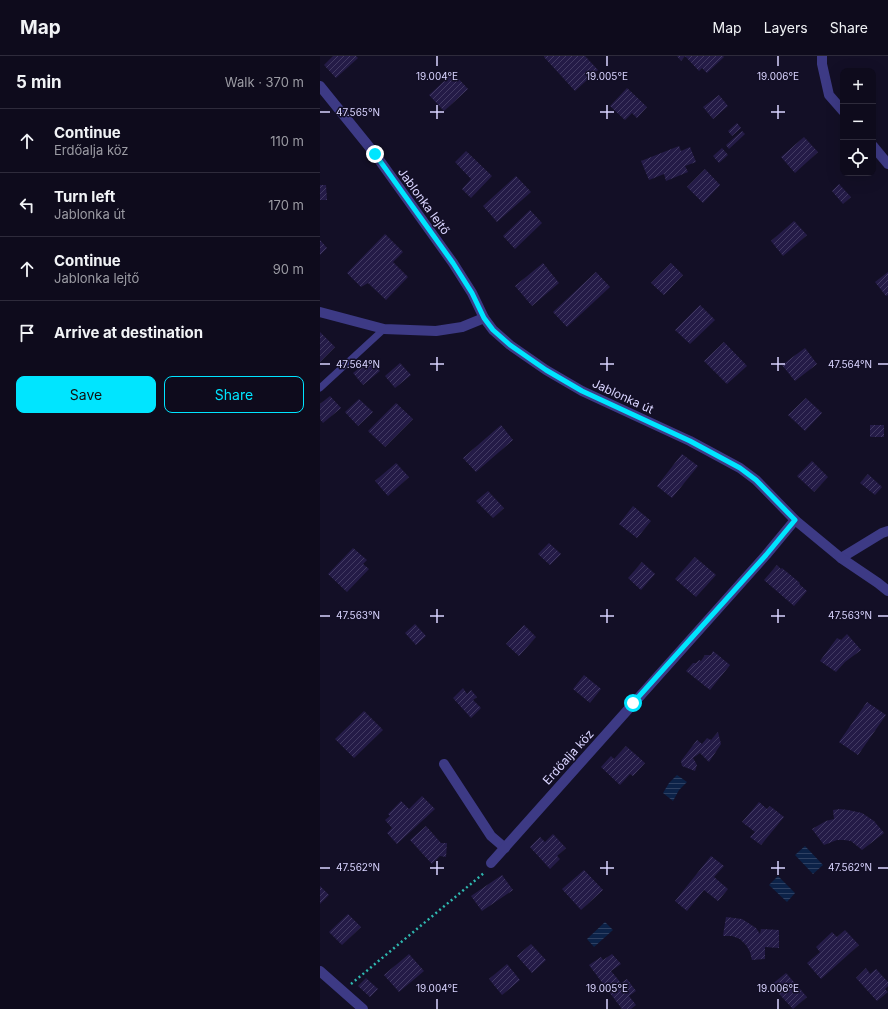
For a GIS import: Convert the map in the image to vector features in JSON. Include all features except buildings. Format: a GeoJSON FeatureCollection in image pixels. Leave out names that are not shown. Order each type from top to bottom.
{"type":"FeatureCollection","features":[{"type":"Feature","properties":{"kind":"street"},"geometry":{"type":"LineString","coordinates":[[822,56],[822,64],[830,95],[840,107]]}},
{"type":"Feature","properties":{"kind":"street","name":"Jablonka lejtő"},"geometry":{"type":"LineString","coordinates":[[320,86],[375,154],[453,263],[472,293],[484,318]]}},
{"type":"Feature","properties":{"kind":"street"},"geometry":{"type":"LineString","coordinates":[[876,150],[888,164]]}},
{"type":"Feature","properties":{"kind":"street"},"geometry":{"type":"LineString","coordinates":[[320,312],[384,329],[436,331],[462,327],[484,318]]}},
{"type":"Feature","properties":{"kind":"street","name":"Jablonka út"},"geometry":{"type":"LineString","coordinates":[[484,318],[493,330],[510,345],[546,370],[582,391],[690,441],[740,468],[756,480],[795,520],[841,558],[888,591]]}},
{"type":"Feature","properties":{"kind":"street","name":"Erdőalja köz"},"geometry":{"type":"LineString","coordinates":[[491,862],[795,520]]}},
{"type":"Feature","properties":{"kind":"street"},"geometry":{"type":"LineString","coordinates":[[841,558],[882,533],[888,531]]}},
{"type":"Feature","properties":{"kind":"street"},"geometry":{"type":"LineString","coordinates":[[444,764],[491,836],[505,848]]}},
{"type":"Feature","properties":{"kind":"street"},"geometry":{"type":"LineString","coordinates":[[320,971],[363,1009]]}},
{"type":"Feature","properties":{"kind":"lane"},"geometry":{"type":"LineString","coordinates":[[320,388],[384,329]]}},
{"type":"Feature","properties":{"kind":"path"},"geometry":{"type":"LineString","coordinates":[[343,991],[483,874],[491,862]]}},
{"type":"Feature","properties":{"kind":"water"},"geometry":{"type":"Polygon","coordinates":[[[677,775],[687,782],[679,790],[673,801],[663,793],[669,783],[677,775]]]}},
{"type":"Feature","properties":{"kind":"water"},"geometry":{"type":"Polygon","coordinates":[[[805,846],[823,865],[813,874],[795,855],[805,846]]]}},
{"type":"Feature","properties":{"kind":"water"},"geometry":{"type":"Polygon","coordinates":[[[778,876],[795,893],[787,902],[769,885],[778,876]]]}},
{"type":"Feature","properties":{"kind":"water"},"geometry":{"type":"Polygon","coordinates":[[[605,922],[613,930],[594,947],[587,939],[605,922]]]}},
{"type":"Feature","properties":{"kind":"route"},"geometry":{"type":"LineString","coordinates":[[375,154],[453,263],[472,293],[484,318],[493,330],[510,345],[546,370],[582,391],[690,441],[727,460],[756,480],[795,520],[766,555],[633,703]]}}]}
